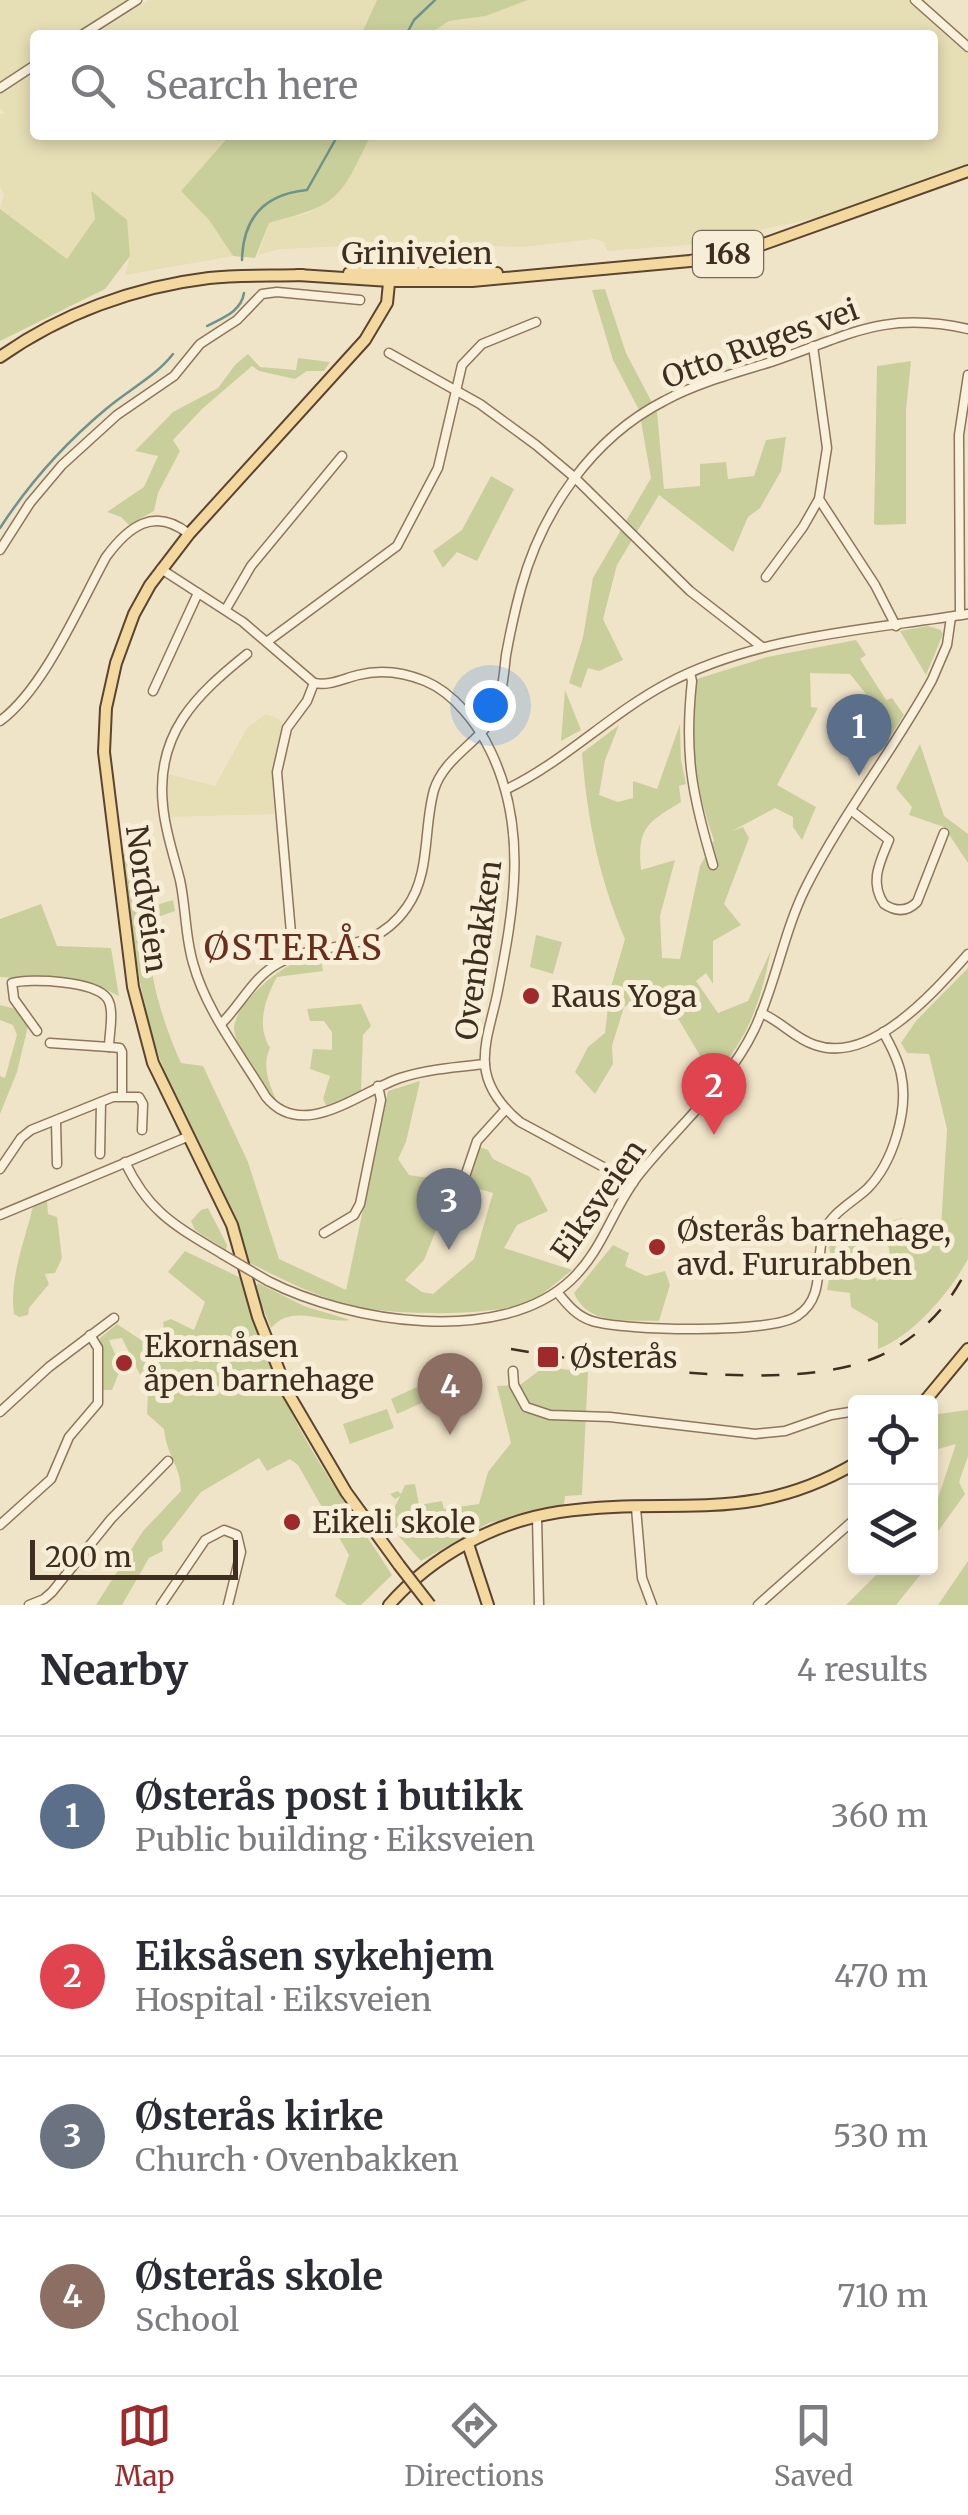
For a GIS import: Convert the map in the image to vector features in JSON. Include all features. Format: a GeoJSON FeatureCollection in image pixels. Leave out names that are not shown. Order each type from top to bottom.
{"type":"FeatureCollection","features":[{"type":"Feature","properties":{"kind":"main road","name":"Griniveien"},"geometry":{"type":"LineString","coordinates":[[0,357],[58,322],[146,290],[211,278],[536,275],[658,266],[758,246],[968,172]]}},
{"type":"Feature","properties":{"kind":"main road","name":"Griniveien"},"geometry":{"type":"LineString","coordinates":[[910,193],[968,179]]}},
{"type":"Feature","properties":{"kind":"main road","name":"Nordveien"},"geometry":{"type":"LineString","coordinates":[[390,277],[388,303],[365,340],[189,534],[161,569],[134,614],[116,663],[105,720],[104,769],[138,1012],[153,1063],[232,1225],[270,1352],[288,1393],[346,1492],[430,1605]]}},
{"type":"Feature","properties":{"kind":"main road"},"geometry":{"type":"LineString","coordinates":[[930,1395],[968,1349]]}},
{"type":"Feature","properties":{"kind":"main road"},"geometry":{"type":"LineString","coordinates":[[389,1605],[410,1582],[464,1546],[502,1527],[588,1509],[760,1502],[806,1488],[848,1467]]}},
{"type":"Feature","properties":{"kind":"main road"},"geometry":{"type":"LineString","coordinates":[[464,1546],[479,1574],[488,1605]]}},
{"type":"Feature","properties":{"kind":"street"},"geometry":{"type":"LineString","coordinates":[[90,30],[137,0]]}},
{"type":"Feature","properties":{"kind":"street"},"geometry":{"type":"LineString","coordinates":[[915,0],[968,47]]}},
{"type":"Feature","properties":{"kind":"street"},"geometry":{"type":"LineString","coordinates":[[0,88],[30,68]]}},
{"type":"Feature","properties":{"kind":"street"},"geometry":{"type":"LineString","coordinates":[[0,550],[30,503],[62,465],[117,415],[162,386],[200,344],[237,320],[262,294],[360,300]]}},
{"type":"Feature","properties":{"kind":"street"},"geometry":{"type":"LineString","coordinates":[[268,641],[397,546],[438,468],[462,365],[482,344],[536,322]]}},
{"type":"Feature","properties":{"kind":"street","name":"Otto Ruges vei"},"geometry":{"type":"LineString","coordinates":[[222,1023],[256,980],[293,956],[358,944],[380,933],[402,914],[422,874],[429,813],[439,778],[496,710],[526,575],[542,535],[574,477],[616,433],[663,401],[891,322],[931,322],[968,330]]}},
{"type":"Feature","properties":{"kind":"street"},"geometry":{"type":"LineString","coordinates":[[766,577],[804,528],[819,499],[826,435],[813,346]]}},
{"type":"Feature","properties":{"kind":"street"},"geometry":{"type":"LineString","coordinates":[[389,353],[505,422],[574,477],[678,581],[762,647]]}},
{"type":"Feature","properties":{"kind":"street","name":"Eiksveien"},"geometry":{"type":"LineString","coordinates":[[126,1162],[154,1209],[268,1281],[335,1308],[407,1319],[496,1317],[557,1292],[596,1252],[633,1182],[742,1052],[761,1013],[802,895],[932,680],[960,615],[958,435],[968,376]]}},
{"type":"Feature","properties":{"kind":"street"},"geometry":{"type":"LineString","coordinates":[[226,609],[251,566],[342,456]]}},
{"type":"Feature","properties":{"kind":"street"},"geometry":{"type":"LineString","coordinates":[[819,499],[875,585],[896,626]]}},
{"type":"Feature","properties":{"kind":"street"},"geometry":{"type":"LineString","coordinates":[[0,721],[14,711],[37,680],[118,541],[151,520],[168,521],[189,534]]}},
{"type":"Feature","properties":{"kind":"street"},"geometry":{"type":"LineString","coordinates":[[161,569],[226,609],[314,683],[307,701],[287,728],[278,772],[293,956]]}},
{"type":"Feature","properties":{"kind":"street"},"geometry":{"type":"LineString","coordinates":[[152,691],[198,593]]}},
{"type":"Feature","properties":{"kind":"street"},"geometry":{"type":"LineString","coordinates":[[507,789],[629,706],[690,673],[762,647],[960,615]]}},
{"type":"Feature","properties":{"kind":"street"},"geometry":{"type":"LineString","coordinates":[[247,654],[211,681],[194,702],[170,745],[162,778],[162,805],[180,880],[192,960],[204,993],[266,1097],[290,1115],[317,1115],[378,1086],[418,1074],[485,1064]]}},
{"type":"Feature","properties":{"kind":"street","name":"Ovenbakken"},"geometry":{"type":"LineString","coordinates":[[314,683],[334,683],[374,672],[408,675],[442,692],[480,732],[507,789],[516,837],[509,935],[485,1064],[491,1086],[506,1108],[528,1127],[633,1182]]}},
{"type":"Feature","properties":{"kind":"street"},"geometry":{"type":"LineString","coordinates":[[690,673],[686,741],[690,781],[713,865]]}},
{"type":"Feature","properties":{"kind":"street"},"geometry":{"type":"LineString","coordinates":[[852,812],[889,840],[878,870],[876,890],[884,904],[898,910],[917,902],[944,833]]}},
{"type":"Feature","properties":{"kind":"street"},"geometry":{"type":"LineString","coordinates":[[761,1013],[807,1042],[826,1048],[855,1044],[884,1032],[931,994],[968,954]]}},
{"type":"Feature","properties":{"kind":"street"},"geometry":{"type":"LineString","coordinates":[[37,1031],[14,999],[12,983],[51,981],[88,986],[108,1000],[109,1047]]}},
{"type":"Feature","properties":{"kind":"street"},"geometry":{"type":"LineString","coordinates":[[557,1292],[581,1316],[615,1325],[768,1326],[799,1315],[816,1292],[826,1227],[875,1180],[895,1138],[903,1096],[902,1078],[884,1032]]}},
{"type":"Feature","properties":{"kind":"street"},"geometry":{"type":"LineString","coordinates":[[50,1043],[120,1048],[122,1095]]}},
{"type":"Feature","properties":{"kind":"street"},"geometry":{"type":"LineString","coordinates":[[324,1234],[354,1215],[360,1204],[381,1100],[378,1086]]}},
{"type":"Feature","properties":{"kind":"street"},"geometry":{"type":"LineString","coordinates":[[0,1170],[21,1138],[31,1130],[122,1095],[142,1101],[142,1130]]}},
{"type":"Feature","properties":{"kind":"street"},"geometry":{"type":"LineString","coordinates":[[100,1102],[100,1154]]}},
{"type":"Feature","properties":{"kind":"street"},"geometry":{"type":"LineString","coordinates":[[446,1233],[477,1140],[506,1108]]}},
{"type":"Feature","properties":{"kind":"street"},"geometry":{"type":"LineString","coordinates":[[56,1122],[57,1164]]}},
{"type":"Feature","properties":{"kind":"street"},"geometry":{"type":"LineString","coordinates":[[0,1215],[188,1137]]}},
{"type":"Feature","properties":{"kind":"street"},"geometry":{"type":"LineString","coordinates":[[0,1412],[48,1367],[114,1318]]}},
{"type":"Feature","properties":{"kind":"street"},"geometry":{"type":"LineString","coordinates":[[0,1525],[51,1479],[68,1436],[98,1403],[98,1348],[90,1335]]}},
{"type":"Feature","properties":{"kind":"street"},"geometry":{"type":"LineString","coordinates":[[513,1371],[514,1385],[526,1407],[550,1415],[610,1417],[755,1434],[785,1431],[848,1412]]}},
{"type":"Feature","properties":{"kind":"street"},"geometry":{"type":"LineString","coordinates":[[28,1605],[52,1592],[111,1519],[168,1461]]}},
{"type":"Feature","properties":{"kind":"street"},"geometry":{"type":"LineString","coordinates":[[636,1508],[642,1578],[652,1605]]}},
{"type":"Feature","properties":{"kind":"street"},"geometry":{"type":"LineString","coordinates":[[537,1517],[539,1605]]}},
{"type":"Feature","properties":{"kind":"street"},"geometry":{"type":"LineString","coordinates":[[758,1605],[848,1525]]}},
{"type":"Feature","properties":{"kind":"street"},"geometry":{"type":"LineString","coordinates":[[161,1605],[205,1540],[224,1530],[237,1535],[240,1544],[228,1605]]}},
{"type":"Feature","properties":{"kind":"shaded area"},"geometry":{"type":"Polygon","coordinates":[[[0,0],[132,0],[87,30],[30,30],[30,66],[0,84],[0,0]]]}},
{"type":"Feature","properties":{"kind":"shaded area"},"geometry":{"type":"Polygon","coordinates":[[[149,0],[377,0],[363,30],[102,30],[149,0]]]}},
{"type":"Feature","properties":{"kind":"shaded area"},"geometry":{"type":"Polygon","coordinates":[[[528,0],[909,0],[968,52],[968,170],[821,217],[688,245],[607,251],[604,242],[595,239],[523,247],[412,243],[280,249],[258,255],[269,223],[309,213],[353,171],[368,140],[938,140],[938,30],[436,30],[449,21],[486,16],[528,0]]]}},
{"type":"Feature","properties":{"kind":"shaded area"},"geometry":{"type":"Polygon","coordinates":[[[30,74],[30,140],[226,140],[181,191],[209,220],[233,256],[125,275],[130,256],[92,193],[95,219],[67,259],[0,209],[4,194],[0,187],[0,114],[5,113],[0,109],[0,92],[30,74]]]}},
{"type":"Feature","properties":{"kind":"shaded area"},"geometry":{"type":"Polygon","coordinates":[[[266,714],[283,721],[272,768],[275,814],[167,817],[168,774],[215,786],[247,728],[266,714]]]}},
{"type":"Feature","properties":{"kind":"green space"},"geometry":{"type":"Polygon","coordinates":[[[377,0],[528,0],[486,16],[449,21],[436,30],[363,30],[377,0]]]}},
{"type":"Feature","properties":{"kind":"green space"},"geometry":{"type":"Polygon","coordinates":[[[226,140],[368,140],[335,196],[310,210],[269,223],[255,258],[233,256],[209,220],[181,191],[226,140]]]}},
{"type":"Feature","properties":{"kind":"green space"},"geometry":{"type":"Polygon","coordinates":[[[91,191],[127,220],[130,256],[105,289],[0,341],[0,209],[67,259],[95,219],[91,191]]]}},
{"type":"Feature","properties":{"kind":"green space"},"geometry":{"type":"Polygon","coordinates":[[[605,289],[626,353],[657,412],[664,489],[700,486],[700,464],[726,462],[728,479],[754,476],[766,440],[786,437],[781,471],[760,508],[748,517],[733,552],[659,495],[617,565],[603,619],[623,660],[599,671],[588,668],[581,688],[569,683],[583,637],[593,578],[651,478],[639,410],[613,360],[592,290],[605,289]]]}},
{"type":"Feature","properties":{"kind":"green space"},"geometry":{"type":"Polygon","coordinates":[[[248,354],[260,367],[296,370],[298,358],[330,362],[324,371],[307,371],[295,379],[252,366],[173,440],[180,451],[158,493],[154,511],[129,525],[107,512],[144,487],[158,456],[135,451],[173,412],[218,388],[248,354]]]}},
{"type":"Feature","properties":{"kind":"green space"},"geometry":{"type":"Polygon","coordinates":[[[911,361],[906,411],[906,524],[877,525],[877,366],[911,361]]]}},
{"type":"Feature","properties":{"kind":"green space"},"geometry":{"type":"Polygon","coordinates":[[[491,476],[514,489],[477,561],[457,552],[443,568],[433,551],[462,530],[491,476]]]}},
{"type":"Feature","properties":{"kind":"green space"},"geometry":{"type":"Polygon","coordinates":[[[928,626],[943,634],[926,675],[900,631],[928,626]]]}},
{"type":"Feature","properties":{"kind":"green space"},"geometry":{"type":"Polygon","coordinates":[[[856,640],[866,655],[860,659],[886,700],[892,698],[904,715],[886,743],[872,733],[870,699],[850,674],[810,673],[811,707],[818,708],[777,785],[816,807],[802,840],[793,827],[793,817],[775,808],[732,831],[743,827],[749,838],[724,904],[741,925],[713,941],[713,984],[706,973],[696,981],[718,1013],[748,1001],[771,950],[748,1027],[702,1093],[705,1064],[673,1010],[657,1009],[644,995],[624,1007],[612,1046],[613,1064],[595,1094],[575,1072],[588,1047],[605,1033],[610,990],[625,939],[596,848],[582,753],[619,725],[605,760],[599,795],[618,802],[633,798],[633,781],[657,789],[680,724],[686,784],[679,786],[681,802],[652,821],[643,835],[640,856],[641,870],[675,860],[660,916],[662,958],[680,959],[700,866],[714,840],[695,761],[697,679],[767,657],[856,640]]]}},
{"type":"Feature","properties":{"kind":"green space"},"geometry":{"type":"Polygon","coordinates":[[[565,690],[581,730],[561,741],[565,690]]]}},
{"type":"Feature","properties":{"kind":"green space"},"geometry":{"type":"Polygon","coordinates":[[[920,744],[944,816],[968,834],[968,863],[944,827],[909,815],[912,807],[896,788],[920,744]]]}},
{"type":"Feature","properties":{"kind":"green space"},"geometry":{"type":"Polygon","coordinates":[[[122,854],[128,854],[139,900],[153,906],[173,900],[175,911],[149,920],[152,974],[161,1011],[181,1063],[203,1066],[248,1162],[279,1259],[346,1290],[388,1091],[420,1081],[406,1142],[398,1159],[409,1175],[435,1179],[436,1211],[441,1218],[424,1260],[405,1280],[422,1292],[433,1294],[474,1259],[493,1193],[467,1185],[480,1147],[488,1150],[493,1159],[530,1177],[548,1211],[517,1225],[504,1248],[572,1270],[528,1302],[489,1311],[436,1313],[383,1311],[343,1304],[250,1263],[156,1047],[137,965],[122,854]]]}},
{"type":"Feature","properties":{"kind":"green space"},"geometry":{"type":"Polygon","coordinates":[[[41,904],[57,946],[111,948],[119,996],[92,983],[0,977],[0,919],[41,904]]]}},
{"type":"Feature","properties":{"kind":"green space"},"geometry":{"type":"Polygon","coordinates":[[[536,935],[562,942],[553,974],[530,967],[536,935]]]}},
{"type":"Feature","properties":{"kind":"green space"},"geometry":{"type":"Polygon","coordinates":[[[321,960],[323,971],[277,977],[266,1003],[263,1021],[270,1048],[266,1069],[278,1104],[239,1046],[234,1029],[236,1020],[255,992],[282,969],[297,962],[321,960]]]}},
{"type":"Feature","properties":{"kind":"green space"},"geometry":{"type":"Polygon","coordinates":[[[968,968],[968,1259],[930,1311],[904,1334],[878,1349],[878,1323],[851,1307],[850,1293],[827,1290],[832,1263],[828,1239],[840,1251],[855,1243],[877,1281],[893,1271],[884,1223],[902,1218],[915,1249],[941,1227],[947,1129],[929,1054],[907,1053],[901,1043],[916,1021],[968,968]]]}},
{"type":"Feature","properties":{"kind":"green space"},"geometry":{"type":"Polygon","coordinates":[[[361,1004],[371,1026],[363,1035],[361,1091],[327,1107],[323,1099],[330,1076],[310,1069],[313,1049],[332,1050],[332,1032],[324,1021],[310,1021],[307,1009],[361,1004]]]}},
{"type":"Feature","properties":{"kind":"green space"},"geometry":{"type":"Polygon","coordinates":[[[0,1005],[20,1010],[29,1022],[17,1072],[0,1114],[0,1076],[5,1078],[17,1035],[13,1025],[0,1020],[0,1005]]]}},
{"type":"Feature","properties":{"kind":"green space"},"geometry":{"type":"Polygon","coordinates":[[[47,1200],[48,1214],[57,1217],[62,1258],[55,1273],[45,1274],[49,1284],[29,1308],[28,1315],[19,1317],[14,1314],[13,1300],[19,1260],[33,1206],[47,1200]]]}},
{"type":"Feature","properties":{"kind":"green space"},"geometry":{"type":"Polygon","coordinates":[[[208,1208],[226,1250],[195,1230],[191,1221],[208,1208]]]}},
{"type":"Feature","properties":{"kind":"green space"},"geometry":{"type":"Polygon","coordinates":[[[613,1245],[629,1253],[625,1266],[646,1276],[665,1271],[670,1285],[659,1321],[610,1319],[580,1304],[574,1293],[613,1245]]]}},
{"type":"Feature","properties":{"kind":"green space"},"geometry":{"type":"Polygon","coordinates":[[[185,1251],[243,1279],[283,1396],[321,1465],[392,1575],[361,1605],[347,1605],[335,1596],[349,1555],[298,1465],[290,1459],[267,1471],[259,1458],[201,1492],[162,1542],[163,1551],[149,1558],[122,1605],[96,1605],[143,1531],[181,1491],[164,1429],[147,1414],[148,1391],[122,1338],[109,1340],[121,1368],[112,1390],[102,1390],[100,1338],[117,1324],[150,1346],[165,1337],[163,1322],[171,1319],[194,1330],[205,1302],[168,1272],[185,1251]]]}},
{"type":"Feature","properties":{"kind":"green space"},"geometry":{"type":"Polygon","coordinates":[[[258,1283],[304,1306],[350,1320],[298,1316],[271,1328],[255,1288],[258,1283]]]}},
{"type":"Feature","properties":{"kind":"green space"},"geometry":{"type":"Polygon","coordinates":[[[544,1367],[588,1372],[582,1495],[565,1496],[564,1505],[489,1523],[421,1561],[387,1523],[400,1496],[395,1499],[390,1494],[401,1494],[405,1485],[415,1484],[419,1505],[442,1501],[444,1509],[479,1504],[488,1472],[511,1443],[497,1386],[520,1385],[544,1367]]]}},
{"type":"Feature","properties":{"kind":"green space"},"geometry":{"type":"Polygon","coordinates":[[[417,1387],[424,1402],[397,1414],[391,1399],[417,1387]]]}},
{"type":"Feature","properties":{"kind":"green space"},"geometry":{"type":"Polygon","coordinates":[[[387,1409],[394,1428],[350,1444],[343,1424],[387,1409]]]}},
{"type":"Feature","properties":{"kind":"green space"},"geometry":{"type":"Polygon","coordinates":[[[968,1410],[968,1456],[959,1482],[965,1494],[938,1531],[938,1498],[956,1444],[938,1449],[938,1414],[968,1410]]]}},
{"type":"Feature","properties":{"kind":"green space"},"geometry":{"type":"Polygon","coordinates":[[[968,1561],[968,1605],[938,1605],[968,1561]]]}},
{"type":"Feature","properties":{"kind":"green space"},"geometry":{"type":"Polygon","coordinates":[[[876,1575],[920,1575],[896,1605],[846,1605],[876,1575]]]}},
{"type":"Feature","properties":{"kind":"waterway"},"geometry":{"type":"LineString","coordinates":[[409,30],[435,0]]}},
{"type":"Feature","properties":{"kind":"waterway"},"geometry":{"type":"LineString","coordinates":[[242,260],[247,231],[259,210],[279,197],[307,190],[335,140]]}},
{"type":"Feature","properties":{"kind":"waterway"},"geometry":{"type":"LineString","coordinates":[[207,326],[235,310],[244,293]]}},
{"type":"Feature","properties":{"kind":"waterway"},"geometry":{"type":"LineString","coordinates":[[0,528],[62,450],[173,354]]}},
{"type":"Feature","properties":{"kind":"railway"},"geometry":{"type":"LineString","coordinates":[[511,1349],[697,1373],[796,1374],[840,1368],[892,1350],[919,1331],[952,1295],[968,1267]]}},
{"type":"Feature","properties":{"kind":"place","name":"Østerås post i butikk"},"geometry":{"type":"Point","coordinates":[859,776]}},
{"type":"Feature","properties":{"kind":"place","name":"Raus Yoga"},"geometry":{"type":"Point","coordinates":[531,996]}},
{"type":"Feature","properties":{"kind":"place","name":"Eiksåsen sykehjem"},"geometry":{"type":"Point","coordinates":[714,1135]}},
{"type":"Feature","properties":{"kind":"place","name":"Østerås barnehage, avd. Fururabben"},"geometry":{"type":"Point","coordinates":[657,1247]}},
{"type":"Feature","properties":{"kind":"place","name":"Østerås kirke"},"geometry":{"type":"Point","coordinates":[449,1250]}},
{"type":"Feature","properties":{"kind":"place","name":"Østerås"},"geometry":{"type":"Point","coordinates":[548,1357]}},
{"type":"Feature","properties":{"kind":"place","name":"Ekornåsen åpen barnehage"},"geometry":{"type":"Point","coordinates":[124,1363]}},
{"type":"Feature","properties":{"kind":"place","name":"Østerås skole"},"geometry":{"type":"Point","coordinates":[450,1435]}},
{"type":"Feature","properties":{"kind":"place","name":"Eikeli skole"},"geometry":{"type":"Point","coordinates":[292,1522]}},
{"type":"Feature","properties":{"kind":"district","name":"ØSTERÅS"},"geometry":{"type":"Point","coordinates":[294,948]}}]}
